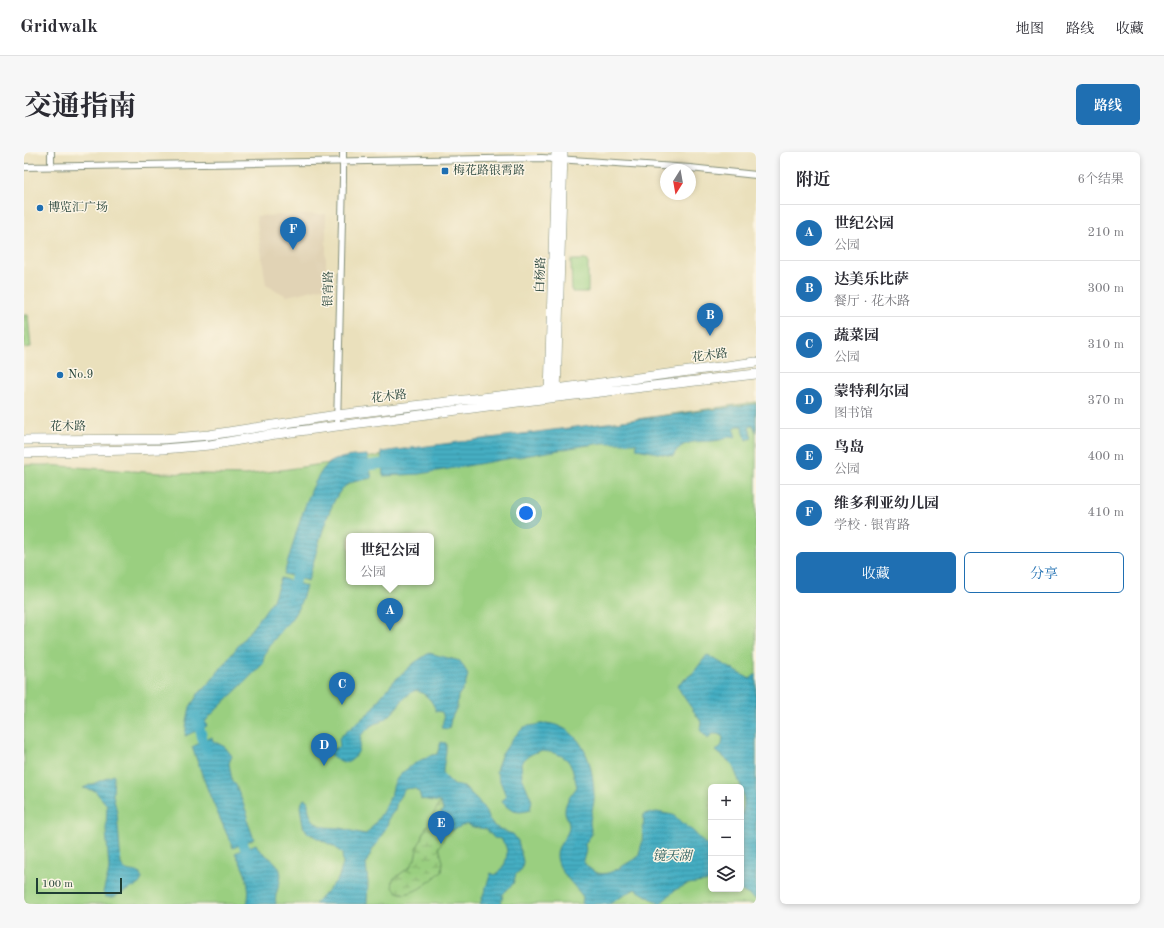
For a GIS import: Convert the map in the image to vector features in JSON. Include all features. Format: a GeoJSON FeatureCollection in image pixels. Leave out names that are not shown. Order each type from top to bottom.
{"type":"FeatureCollection","features":[{"type":"Feature","properties":{"kind":"main road","name":"白杨路"},"geometry":{"type":"LineString","coordinates":[[553,394],[559,155]]}},
{"type":"Feature","properties":{"kind":"main road","name":"花木路"},"geometry":{"type":"LineString","coordinates":[[24,453],[163,449],[202,446],[553,394],[756,362]]}},
{"type":"Feature","properties":{"kind":"main road","name":"花木路"},"geometry":{"type":"LineString","coordinates":[[24,440],[162,439],[209,435],[337,415],[756,374]]}},
{"type":"Feature","properties":{"kind":"street"},"geometry":{"type":"LineString","coordinates":[[51,152],[51,166]]}},
{"type":"Feature","properties":{"kind":"street","name":"银宵路"},"geometry":{"type":"LineString","coordinates":[[337,426],[343,152]]}},
{"type":"Feature","properties":{"kind":"street"},"geometry":{"type":"LineString","coordinates":[[24,167],[343,162],[559,155],[756,174]]}},
{"type":"Feature","properties":{"kind":"shaded area"},"geometry":{"type":"Polygon","coordinates":[[[326,214],[326,287],[287,296],[266,285],[256,216],[326,214]]]}},
{"type":"Feature","properties":{"kind":"green space"},"geometry":{"type":"Polygon","coordinates":[[[571,260],[588,260],[588,292],[572,292],[571,260]]]}},
{"type":"Feature","properties":{"kind":"green space"},"geometry":{"type":"Polygon","coordinates":[[[24,315],[28,315],[31,347],[24,348],[24,315]]]}},
{"type":"Feature","properties":{"kind":"green space"},"geometry":{"type":"Polygon","coordinates":[[[756,402],[756,904],[24,904],[24,465],[47,465],[160,473],[246,475],[756,402]]]}},
{"type":"Feature","properties":{"kind":"green space"},"geometry":{"type":"Polygon","coordinates":[[[440,802],[443,809],[438,829],[452,830],[445,835],[439,847],[443,862],[442,871],[420,888],[407,893],[396,891],[392,884],[393,879],[410,867],[415,859],[418,845],[440,802]]]}},
{"type":"Feature","properties":{"kind":"water"},"geometry":{"type":"Polygon","coordinates":[[[756,404],[756,432],[753,425],[749,427],[752,438],[746,440],[742,426],[737,426],[734,430],[736,438],[728,437],[721,440],[684,445],[678,449],[673,456],[637,449],[636,443],[602,443],[420,474],[383,476],[381,452],[756,404]]]}},
{"type":"Feature","properties":{"kind":"water"},"geometry":{"type":"Polygon","coordinates":[[[367,455],[372,478],[349,484],[337,495],[327,518],[308,581],[284,574],[309,496],[323,469],[331,462],[340,459],[367,455]]]}},
{"type":"Feature","properties":{"kind":"water"},"geometry":{"type":"Polygon","coordinates":[[[281,578],[306,586],[296,612],[270,645],[263,664],[210,716],[205,722],[207,726],[185,736],[190,707],[198,694],[210,682],[273,600],[281,578]]]}},
{"type":"Feature","properties":{"kind":"water"},"geometry":{"type":"Polygon","coordinates":[[[429,653],[460,661],[468,674],[465,686],[458,696],[457,707],[451,719],[449,729],[441,728],[444,719],[442,712],[436,711],[429,698],[416,690],[406,697],[387,718],[372,725],[361,735],[358,752],[354,758],[347,763],[335,759],[327,750],[340,747],[339,738],[373,709],[394,681],[414,663],[429,653]]]}},
{"type":"Feature","properties":{"kind":"water"},"geometry":{"type":"Polygon","coordinates":[[[707,655],[750,679],[756,674],[756,899],[743,892],[744,784],[740,784],[732,764],[716,751],[722,745],[723,737],[718,734],[712,734],[708,739],[700,730],[701,722],[677,685],[693,673],[707,655]]]}},
{"type":"Feature","properties":{"kind":"water","name":"镜天湖"},"geometry":{"type":"Polygon","coordinates":[[[546,723],[558,726],[569,731],[583,748],[591,770],[594,797],[590,822],[592,834],[585,844],[586,851],[583,861],[590,868],[603,874],[616,870],[638,857],[642,843],[644,814],[657,812],[673,815],[708,845],[708,881],[688,884],[675,890],[660,904],[635,889],[609,904],[582,904],[583,897],[561,869],[557,856],[558,849],[569,827],[569,822],[565,812],[566,805],[577,787],[573,770],[568,761],[556,753],[544,751],[536,752],[528,756],[521,763],[522,777],[532,801],[530,810],[518,812],[508,808],[502,802],[506,796],[496,771],[501,756],[513,738],[524,727],[546,723]]]}},
{"type":"Feature","properties":{"kind":"water"},"geometry":{"type":"Polygon","coordinates":[[[212,737],[213,741],[225,747],[232,756],[229,763],[232,781],[236,785],[248,816],[247,820],[254,839],[233,848],[210,796],[192,747],[212,737]]]}},
{"type":"Feature","properties":{"kind":"water"},"geometry":{"type":"Polygon","coordinates":[[[441,742],[446,743],[443,774],[454,785],[464,787],[477,799],[494,826],[513,834],[518,841],[523,861],[522,869],[516,874],[513,884],[503,894],[501,904],[480,904],[491,873],[495,875],[498,873],[505,863],[507,851],[506,846],[501,839],[494,838],[486,829],[473,827],[467,824],[452,830],[438,829],[436,824],[443,809],[440,802],[421,799],[419,792],[414,788],[405,789],[397,801],[395,810],[388,819],[388,824],[366,863],[368,883],[367,903],[315,904],[338,879],[343,864],[342,854],[335,847],[308,833],[303,826],[300,806],[304,799],[308,801],[310,814],[317,824],[326,827],[343,828],[366,834],[374,825],[383,810],[399,776],[427,757],[437,754],[441,742]]]}},
{"type":"Feature","properties":{"kind":"water"},"geometry":{"type":"Polygon","coordinates":[[[114,775],[113,796],[117,812],[121,864],[127,870],[141,874],[142,879],[139,884],[114,897],[106,897],[103,892],[109,868],[106,830],[107,805],[95,791],[83,788],[114,775]]]}},
{"type":"Feature","properties":{"kind":"water"},"geometry":{"type":"Polygon","coordinates":[[[256,844],[261,851],[275,862],[280,870],[281,879],[275,900],[276,904],[247,904],[248,884],[244,871],[235,853],[256,844]]]}},
{"type":"Feature","properties":{"kind":"waterway"},"geometry":{"type":"LineString","coordinates":[[357,467],[395,462]]}},
{"type":"Feature","properties":{"kind":"waterway"},"geometry":{"type":"LineString","coordinates":[[290,595],[300,565]]}},
{"type":"Feature","properties":{"kind":"waterway"},"geometry":{"type":"LineString","coordinates":[[196,716],[207,754]]}},
{"type":"Feature","properties":{"kind":"waterway"},"geometry":{"type":"LineString","coordinates":[[238,832],[251,862]]}},
{"type":"Feature","properties":{"kind":"place","name":"梅花路银霄路"},"geometry":{"type":"Point","coordinates":[445,171]}},
{"type":"Feature","properties":{"kind":"place","name":"博览汇广场"},"geometry":{"type":"Point","coordinates":[40,208]}},
{"type":"Feature","properties":{"kind":"place","name":"维多利亚幼儿园"},"geometry":{"type":"Point","coordinates":[293,250]}},
{"type":"Feature","properties":{"kind":"place","name":"达美乐比萨"},"geometry":{"type":"Point","coordinates":[710,336]}},
{"type":"Feature","properties":{"kind":"place","name":"No.9"},"geometry":{"type":"Point","coordinates":[60,375]}},
{"type":"Feature","properties":{"kind":"place","name":"世纪公园"},"geometry":{"type":"Point","coordinates":[390,631]}},
{"type":"Feature","properties":{"kind":"place","name":"蔬菜园"},"geometry":{"type":"Point","coordinates":[342,705]}},
{"type":"Feature","properties":{"kind":"place","name":"蒙特利尔园"},"geometry":{"type":"Point","coordinates":[324,766]}},
{"type":"Feature","properties":{"kind":"place","name":"鸟岛"},"geometry":{"type":"Point","coordinates":[441,844]}}]}
